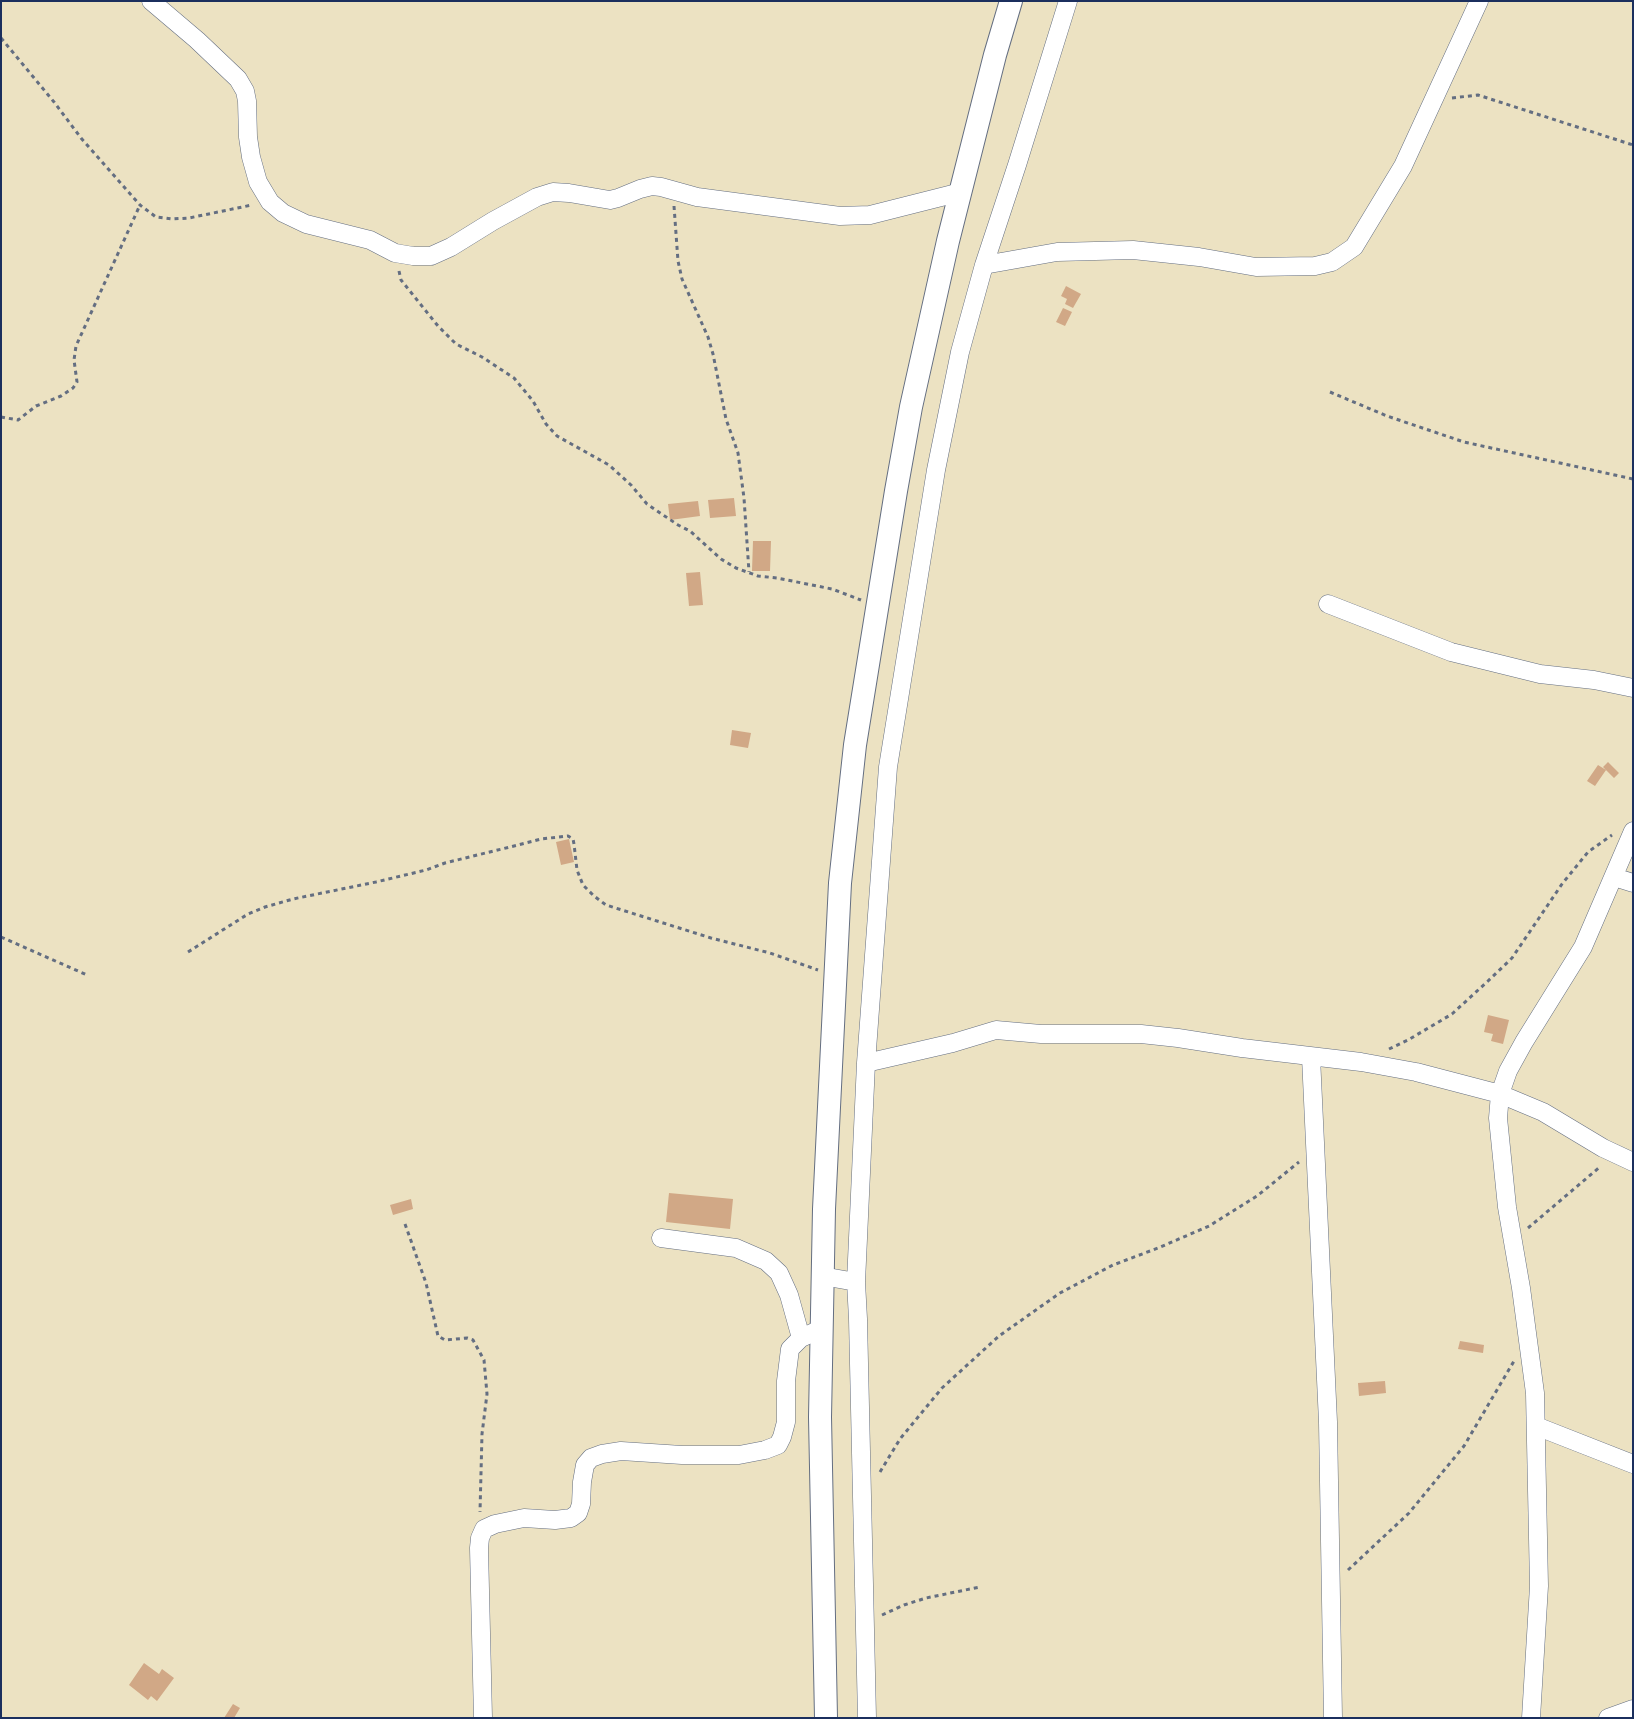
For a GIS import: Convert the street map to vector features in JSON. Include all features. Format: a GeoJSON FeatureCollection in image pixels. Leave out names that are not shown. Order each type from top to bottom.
{"type":"FeatureCollection","features":[{"type":"Feature","properties":{"kind":"main road"},"geometry":{"type":"LineString","coordinates":[[826,1718],[820,1417],[811,1334],[822,1276],[840,883],[855,745],[911,407],[961,192],[995,55],[1011,1]]}},
{"type":"Feature","properties":{"kind":"street"},"geometry":{"type":"LineString","coordinates":[[151,1],[197,40],[238,79],[245,90],[251,157],[258,182],[270,202],[283,213],[306,224],[370,240],[395,253],[431,256],[452,247],[537,196],[552,192],[610,200],[652,186],[671,189],[697,197],[840,216],[870,215],[961,192]]}},
{"type":"Feature","properties":{"kind":"street"},"geometry":{"type":"LineString","coordinates":[[867,1718],[856,1282],[866,1063],[888,766],[936,470],[960,352],[984,265],[1068,1]]}},
{"type":"Feature","properties":{"kind":"street"},"geometry":{"type":"LineString","coordinates":[[984,265],[1057,252],[1133,250],[1199,257],[1256,267],[1315,266],[1332,262],[1354,247],[1403,166],[1479,1]]}},
{"type":"Feature","properties":{"kind":"street"},"geometry":{"type":"LineString","coordinates":[[1328,604],[1451,652],[1540,674],[1594,680],[1633,688]]}},
{"type":"Feature","properties":{"kind":"street"},"geometry":{"type":"LineString","coordinates":[[1531,1718],[1539,1586],[1535,1393],[1528,1336],[1507,1207],[1498,1118],[1500,1094],[1508,1071],[1524,1042],[1583,947],[1614,877],[1626,831]]}},
{"type":"Feature","properties":{"kind":"street"},"geometry":{"type":"LineString","coordinates":[[1614,877],[1633,883]]}},
{"type":"Feature","properties":{"kind":"street"},"geometry":{"type":"LineString","coordinates":[[866,1063],[953,1043],[996,1030],[1041,1034],[1141,1034],[1362,1062],[1416,1072],[1500,1094],[1543,1112],[1615,1154],[1633,1162]]}},
{"type":"Feature","properties":{"kind":"street"},"geometry":{"type":"LineString","coordinates":[[1311,1057],[1328,1422],[1333,1718]]}},
{"type":"Feature","properties":{"kind":"street"},"geometry":{"type":"LineString","coordinates":[[483,1718],[479,1548],[480,1538],[484,1529],[495,1524],[524,1518],[555,1520],[571,1518],[578,1513],[581,1504],[585,1465],[590,1458],[602,1454],[620,1451],[739,1456],[778,1445],[782,1437],[786,1422],[786,1381],[790,1349],[811,1334],[779,1273],[766,1261],[736,1248],[661,1238]]}},
{"type":"Feature","properties":{"kind":"street"},"geometry":{"type":"LineString","coordinates":[[822,1276],[856,1282]]}},
{"type":"Feature","properties":{"kind":"street"},"geometry":{"type":"LineString","coordinates":[[1536,1426],[1633,1464]]}},
{"type":"Feature","properties":{"kind":"street"},"geometry":{"type":"LineString","coordinates":[[1608,1718],[1633,1708]]}},
{"type":"Feature","properties":{"kind":"path"},"geometry":{"type":"LineString","coordinates":[[1,38],[81,138],[140,205],[156,217],[172,219],[189,218],[270,202]]}},
{"type":"Feature","properties":{"kind":"path"},"geometry":{"type":"LineString","coordinates":[[1432,101],[1478,95],[1633,145]]}},
{"type":"Feature","properties":{"kind":"path"},"geometry":{"type":"LineString","coordinates":[[671,189],[674,201],[678,262],[682,279],[714,354],[726,419],[738,453],[744,498],[748,572]]}},
{"type":"Feature","properties":{"kind":"path"},"geometry":{"type":"LineString","coordinates":[[1,417],[18,420],[36,406],[61,396],[74,388],[77,382],[74,360],[76,346],[140,205]]}},
{"type":"Feature","properties":{"kind":"path"},"geometry":{"type":"LineString","coordinates":[[395,253],[402,280],[438,326],[456,344],[482,357],[514,378],[533,401],[546,424],[557,436],[609,465],[654,508],[690,531],[721,559],[736,568],[758,576],[832,589],[878,606]]}},
{"type":"Feature","properties":{"kind":"path"},"geometry":{"type":"LineString","coordinates":[[1330,392],[1387,416],[1464,442],[1633,479]]}},
{"type":"Feature","properties":{"kind":"path"},"geometry":{"type":"LineString","coordinates":[[1362,1062],[1408,1040],[1452,1014],[1512,958],[1562,884],[1588,852],[1626,831]]}},
{"type":"Feature","properties":{"kind":"path"},"geometry":{"type":"LineString","coordinates":[[188,952],[248,914],[265,907],[293,899],[376,882],[534,841],[568,836],[573,839],[577,870],[583,885],[606,905],[711,938],[770,953],[835,976]]}},
{"type":"Feature","properties":{"kind":"path"},"geometry":{"type":"LineString","coordinates":[[1,937],[88,975]]}},
{"type":"Feature","properties":{"kind":"path"},"geometry":{"type":"LineString","coordinates":[[862,1500],[900,1439],[942,1388],[999,1336],[1060,1294],[1113,1265],[1209,1226],[1257,1196],[1315,1149]]}},
{"type":"Feature","properties":{"kind":"path"},"geometry":{"type":"LineString","coordinates":[[1513,1242],[1615,1154]]}},
{"type":"Feature","properties":{"kind":"path"},"geometry":{"type":"LineString","coordinates":[[405,1224],[426,1283],[437,1333],[445,1340],[467,1338],[473,1340],[484,1360],[486,1394],[482,1434],[479,1520]]}},
{"type":"Feature","properties":{"kind":"path"},"geometry":{"type":"LineString","coordinates":[[1331,1586],[1409,1512],[1464,1446],[1495,1396],[1528,1336]]}},
{"type":"Feature","properties":{"kind":"path"},"geometry":{"type":"LineString","coordinates":[[865,1622],[904,1605],[926,1598],[980,1586]]}},
{"type":"Feature","properties":{"kind":"building"},"geometry":{"type":"Polygon","coordinates":[[[1066,286],[1081,294],[1073,308],[1065,304],[1067,299],[1061,296],[1066,286]]]}},
{"type":"Feature","properties":{"kind":"building"},"geometry":{"type":"Polygon","coordinates":[[[1063,308],[1072,312],[1065,326],[1056,322],[1063,308]]]}},
{"type":"Feature","properties":{"kind":"building"},"geometry":{"type":"Polygon","coordinates":[[[734,498],[736,516],[710,518],[708,500],[734,498]]]}},
{"type":"Feature","properties":{"kind":"building"},"geometry":{"type":"Polygon","coordinates":[[[698,501],[700,516],[670,520],[668,504],[698,501]]]}},
{"type":"Feature","properties":{"kind":"building"},"geometry":{"type":"Polygon","coordinates":[[[753,541],[771,541],[770,571],[752,571],[753,541]]]}},
{"type":"Feature","properties":{"kind":"building"},"geometry":{"type":"Polygon","coordinates":[[[700,572],[703,605],[689,606],[686,573],[700,572]]]}},
{"type":"Feature","properties":{"kind":"building"},"geometry":{"type":"Polygon","coordinates":[[[732,730],[751,733],[748,748],[730,745],[732,730]]]}},
{"type":"Feature","properties":{"kind":"building"},"geometry":{"type":"Polygon","coordinates":[[[1608,762],[1619,773],[1614,778],[1603,767],[1608,762]]]}},
{"type":"Feature","properties":{"kind":"building"},"geometry":{"type":"Polygon","coordinates":[[[1598,765],[1606,770],[1595,786],[1587,781],[1598,765]]]}},
{"type":"Feature","properties":{"kind":"building"},"geometry":{"type":"Polygon","coordinates":[[[569,839],[574,862],[561,865],[556,842],[569,839]]]}},
{"type":"Feature","properties":{"kind":"building"},"geometry":{"type":"Polygon","coordinates":[[[1488,1015],[1509,1020],[1503,1044],[1491,1041],[1493,1034],[1484,1032],[1488,1015]]]}},
{"type":"Feature","properties":{"kind":"building"},"geometry":{"type":"Polygon","coordinates":[[[669,1193],[733,1199],[730,1229],[666,1222],[669,1193]]]}},
{"type":"Feature","properties":{"kind":"building"},"geometry":{"type":"Polygon","coordinates":[[[411,1199],[413,1209],[393,1215],[390,1205],[411,1199]]]}},
{"type":"Feature","properties":{"kind":"building"},"geometry":{"type":"Polygon","coordinates":[[[1460,1341],[1484,1345],[1483,1353],[1458,1349],[1460,1341]]]}},
{"type":"Feature","properties":{"kind":"building"},"geometry":{"type":"Polygon","coordinates":[[[1385,1381],[1386,1393],[1359,1396],[1358,1383],[1385,1381]]]}},
{"type":"Feature","properties":{"kind":"building"},"geometry":{"type":"Polygon","coordinates":[[[144,1663],[159,1674],[162,1669],[174,1678],[157,1701],[151,1696],[148,1700],[129,1685],[144,1663]]]}},
{"type":"Feature","properties":{"kind":"building"},"geometry":{"type":"Polygon","coordinates":[[[233,1704],[240,1708],[234,1718],[224,1718],[233,1704]]]}}]}
